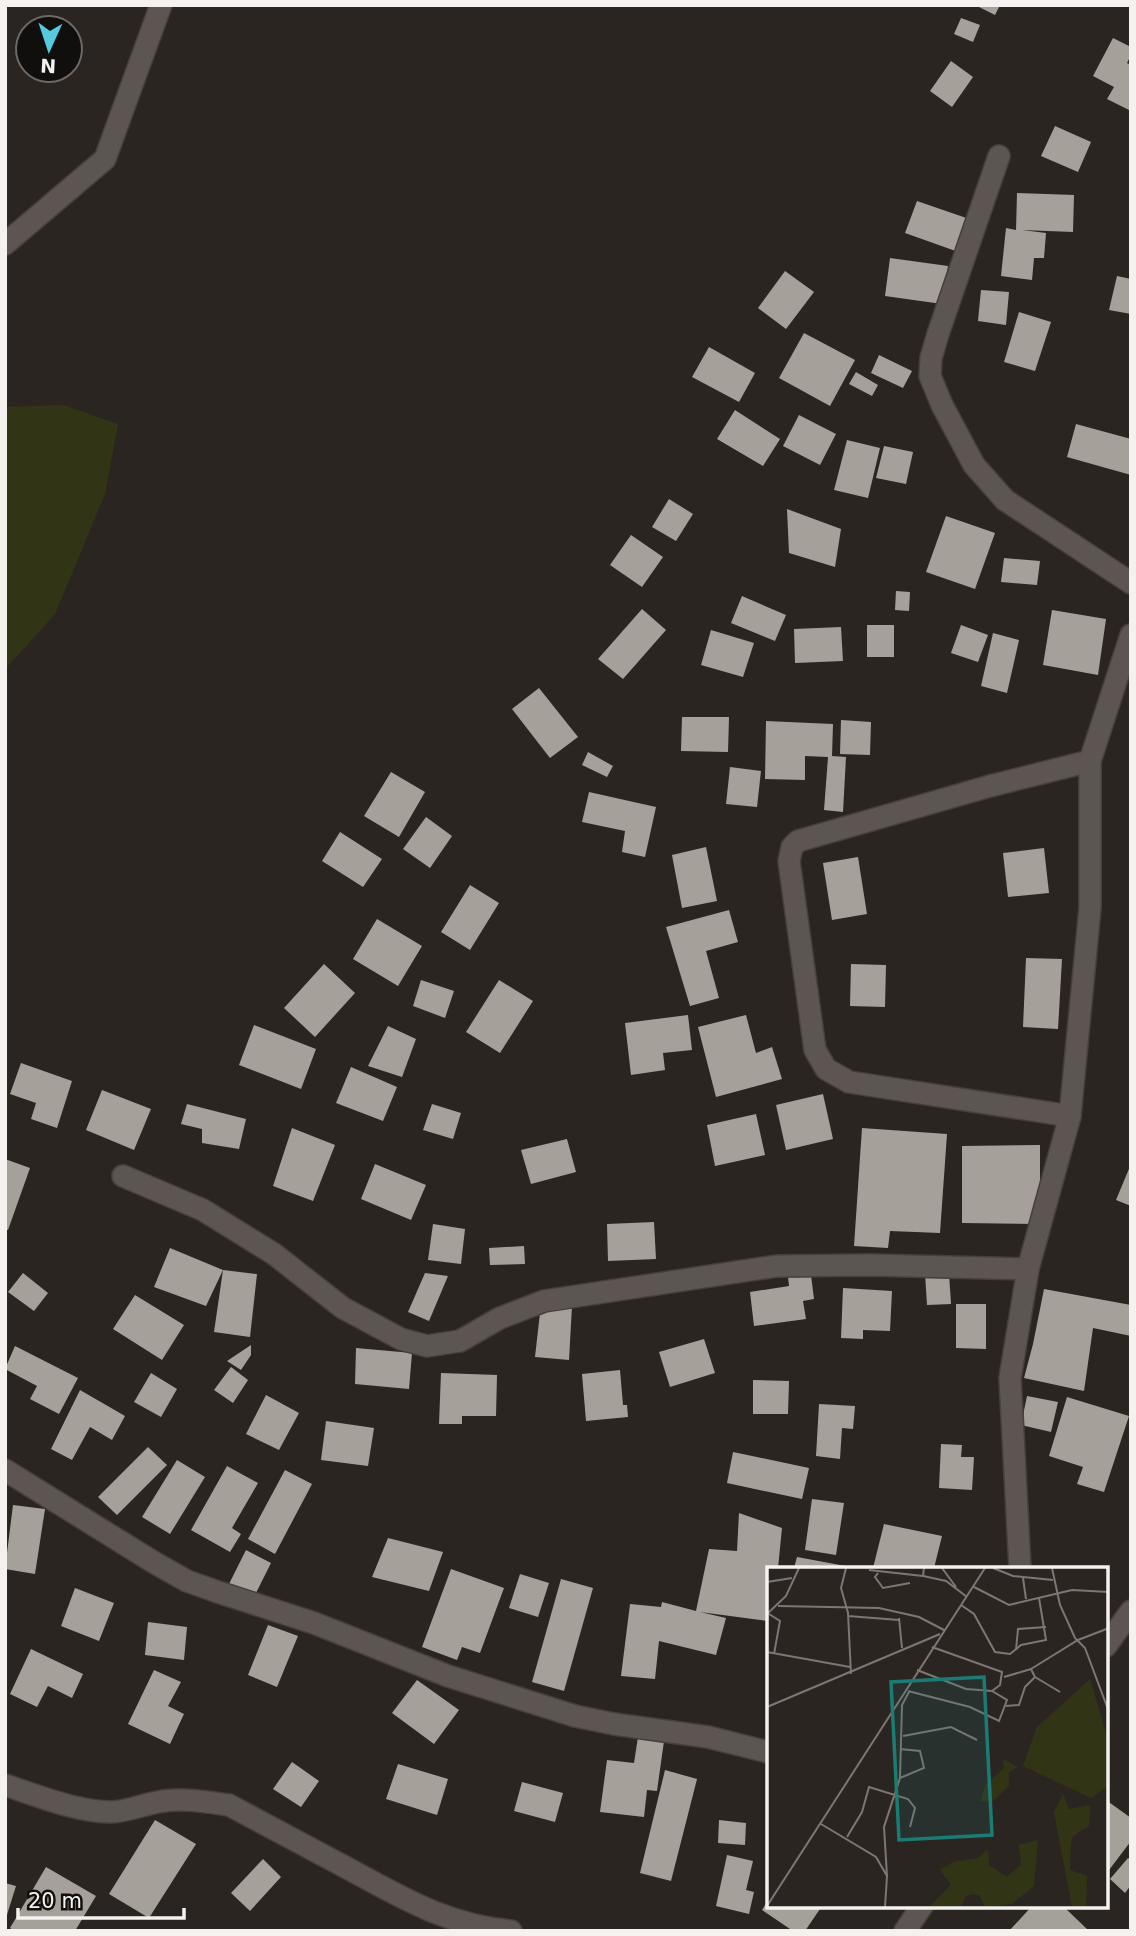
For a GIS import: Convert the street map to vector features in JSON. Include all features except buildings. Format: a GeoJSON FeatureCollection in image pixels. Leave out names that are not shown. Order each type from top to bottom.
{"type":"FeatureCollection","features":[{"type":"Feature","properties":{"kind":"street"},"geometry":{"type":"LineString","coordinates":[[5,244],[105,159],[162,5]]}},
{"type":"Feature","properties":{"kind":"street"},"geometry":{"type":"LineString","coordinates":[[999,156],[938,334],[931,358],[930,376],[974,466],[1005,500],[1131,583]]}},
{"type":"Feature","properties":{"kind":"street"},"geometry":{"type":"LineString","coordinates":[[1020,1567],[1010,1378],[1028,1269],[1070,1116],[1090,908],[1090,761],[1131,635]]}},
{"type":"Feature","properties":{"kind":"street"},"geometry":{"type":"LineString","coordinates":[[1070,1116],[849,1082],[826,1069],[815,1050],[789,861],[792,847],[798,841],[990,786],[1090,761]]}},
{"type":"Feature","properties":{"kind":"street"},"geometry":{"type":"LineString","coordinates":[[122,1176],[203,1210],[274,1254],[343,1308],[401,1339],[428,1346],[460,1340],[500,1318],[544,1301],[777,1266],[871,1265],[1028,1269]]}},
{"type":"Feature","properties":{"kind":"street"},"geometry":{"type":"LineString","coordinates":[[5,1469],[187,1581],[314,1623],[479,1686],[575,1716],[708,1737],[767,1752]]}},
{"type":"Feature","properties":{"kind":"street"},"geometry":{"type":"LineString","coordinates":[[1108,1643],[1131,1611]]}},
{"type":"Feature","properties":{"kind":"street"},"geometry":{"type":"LineString","coordinates":[[5,1785],[56,1802],[99,1811],[113,1812],[164,1801],[197,1800],[229,1805],[418,1906],[461,1923],[511,1931]]}},
{"type":"Feature","properties":{"kind":"street"},"geometry":{"type":"LineString","coordinates":[[905,1931],[921,1908]]}},
{"type":"Feature","properties":{"kind":"green space"},"geometry":{"type":"Polygon","coordinates":[[[63,405],[118,424],[105,494],[55,614],[5,669],[5,407],[63,405]]]}}]}
